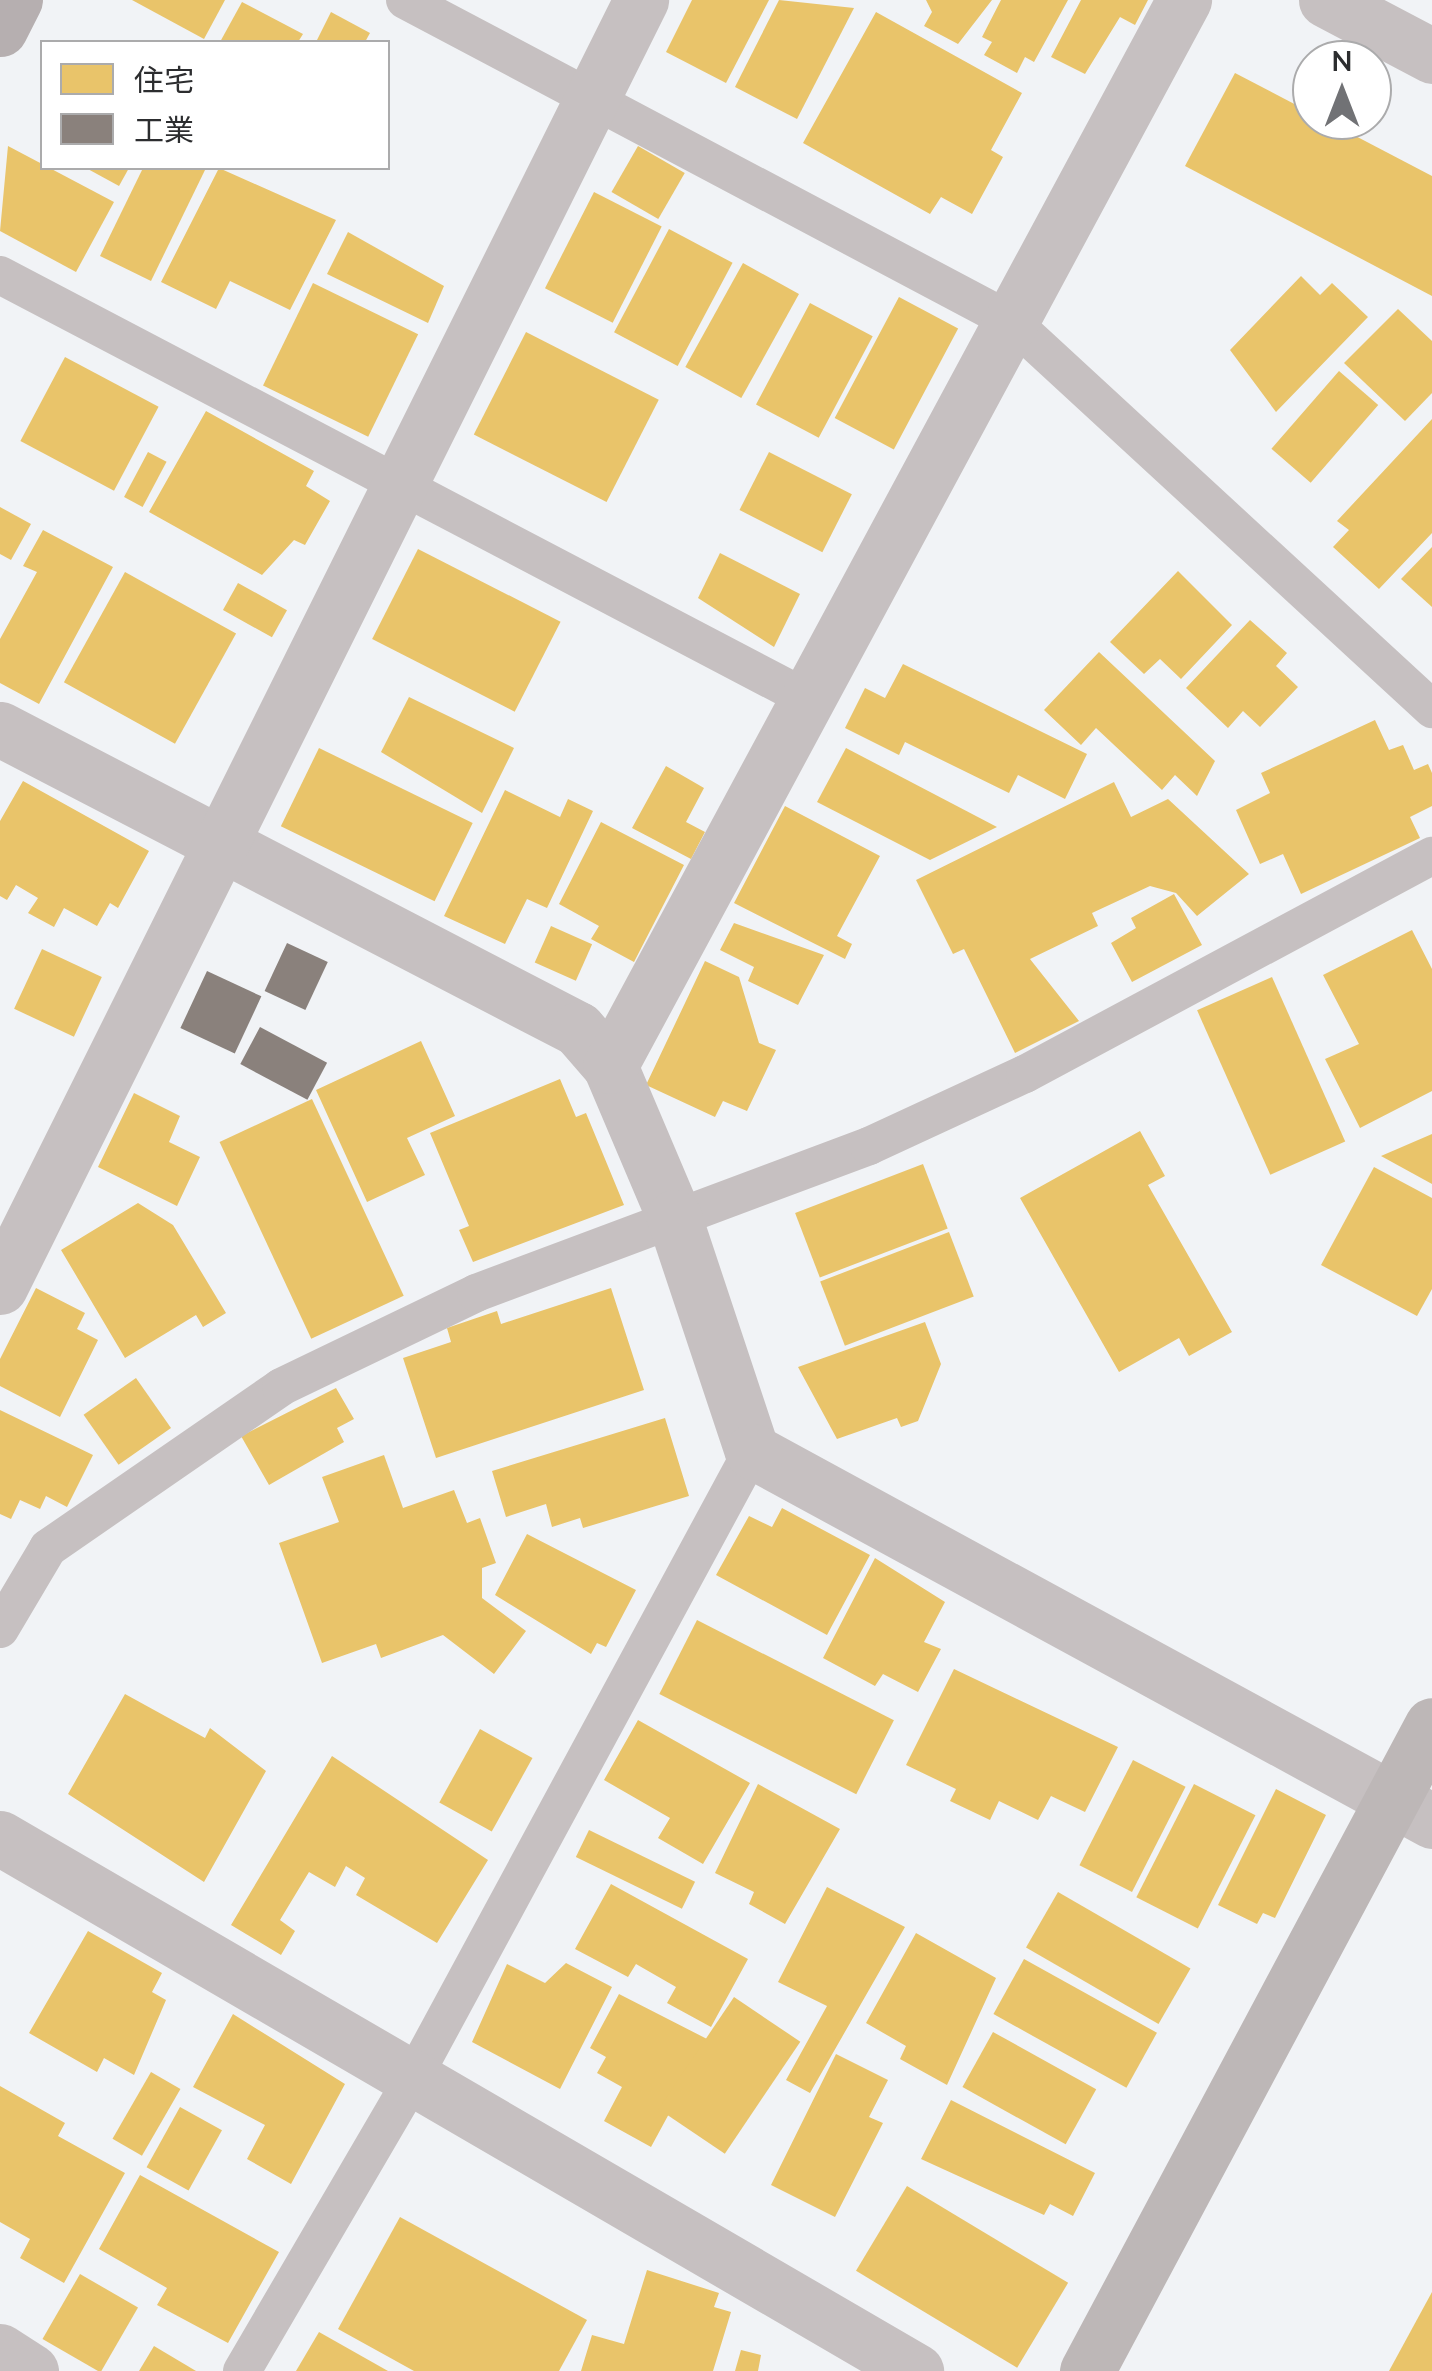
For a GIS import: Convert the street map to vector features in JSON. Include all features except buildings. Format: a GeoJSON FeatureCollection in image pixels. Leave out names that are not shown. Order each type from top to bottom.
{"type":"FeatureCollection","features":[{"type":"Feature","properties":{"kind":"main road"},"geometry":{"type":"LineString","coordinates":[[0,29],[15,0]]}},
{"type":"Feature","properties":{"kind":"street"},"geometry":{"type":"LineString","coordinates":[[0,1286],[641,0]]}},
{"type":"Feature","properties":{"kind":"street"},"geometry":{"type":"LineString","coordinates":[[610,1066],[1184,0]]}},
{"type":"Feature","properties":{"kind":"street"},"geometry":{"type":"LineString","coordinates":[[1326,0],[1432,56]]}},
{"type":"Feature","properties":{"kind":"street"},"geometry":{"type":"LineString","coordinates":[[0,730],[578,1028],[610,1066],[674,1218],[752,1451],[1412,1810]]}},
{"type":"Feature","properties":{"kind":"street"},"geometry":{"type":"LineString","coordinates":[[1087,2371],[1412,1810],[1432,1725]]}},
{"type":"Feature","properties":{"kind":"street"},"geometry":{"type":"LineString","coordinates":[[0,1838],[916,2371]]}},
{"type":"Feature","properties":{"kind":"street"},"geometry":{"type":"LineString","coordinates":[[0,2350],[32,2371]]}},
{"type":"Feature","properties":{"kind":"lane"},"geometry":{"type":"LineString","coordinates":[[406,0],[1011,320],[1432,709]]}},
{"type":"Feature","properties":{"kind":"lane"},"geometry":{"type":"LineString","coordinates":[[0,275],[806,698]]}},
{"type":"Feature","properties":{"kind":"lane"},"geometry":{"type":"LineString","coordinates":[[0,1629],[48,1548],[220,1422],[476,1293],[869,1146],[1026,1074],[1432,856]]}},
{"type":"Feature","properties":{"kind":"lane"},"geometry":{"type":"LineString","coordinates":[[242,2371],[413,2078],[752,1451]]}}]}
